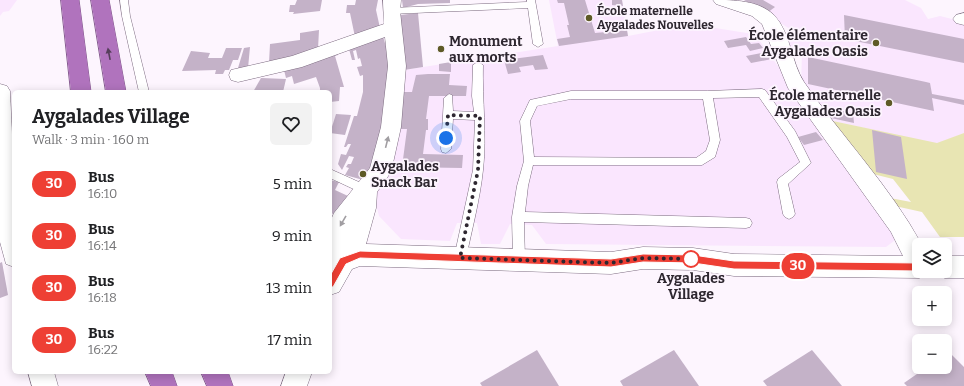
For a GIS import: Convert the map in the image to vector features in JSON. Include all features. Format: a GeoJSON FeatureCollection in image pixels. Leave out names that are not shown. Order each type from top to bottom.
{"type":"FeatureCollection","features":[{"type":"Feature","properties":{"kind":"highway"},"geometry":{"type":"LineString","coordinates":[[70,0],[81,90]]}},
{"type":"Feature","properties":{"kind":"highway"},"geometry":{"type":"LineString","coordinates":[[100,0],[116,90]]}},
{"type":"Feature","properties":{"kind":"highway"},"geometry":{"type":"LineString","coordinates":[[159,374],[164,386]]}},
{"type":"Feature","properties":{"kind":"highway"},"geometry":{"type":"LineString","coordinates":[[215,374],[220,386]]}},
{"type":"Feature","properties":{"kind":"street"},"geometry":{"type":"LineString","coordinates":[[722,0],[758,12],[768,20],[774,30],[795,83],[899,225],[912,250]]}},
{"type":"Feature","properties":{"kind":"street"},"geometry":{"type":"LineString","coordinates":[[238,75],[295,62],[392,13],[397,66],[391,127],[380,172],[366,190],[365,208],[355,242],[332,280]]}},
{"type":"Feature","properties":{"kind":"street"},"geometry":{"type":"LineString","coordinates":[[0,91],[4,198],[12,244]]}},
{"type":"Feature","properties":{"kind":"street"},"geometry":{"type":"LineString","coordinates":[[343,261],[360,255],[611,263],[650,258],[693,259],[734,265],[912,267]]}},
{"type":"Feature","properties":{"kind":"street"},"geometry":{"type":"LineString","coordinates":[[952,267],[964,267]]}},
{"type":"Feature","properties":{"kind":"street"},"geometry":{"type":"LineString","coordinates":[[42,374],[45,386]]}},
{"type":"Feature","properties":{"kind":"street"},"geometry":{"type":"LineString","coordinates":[[294,386],[297,374]]}},
{"type":"Feature","properties":{"kind":"lane"},"geometry":{"type":"LineString","coordinates":[[124,0],[126,16],[144,90]]}},
{"type":"Feature","properties":{"kind":"lane"},"geometry":{"type":"LineString","coordinates":[[392,13],[531,3],[538,44]]}},
{"type":"Feature","properties":{"kind":"lane"},"geometry":{"type":"LineString","coordinates":[[460,258],[478,170],[480,116],[477,96],[478,65]]}},
{"type":"Feature","properties":{"kind":"lane"},"geometry":{"type":"LineString","coordinates":[[519,260],[518,217],[522,184],[529,161],[525,121],[533,103],[571,95],[707,95],[762,93],[791,134],[806,163],[782,182],[789,214]]}},
{"type":"Feature","properties":{"kind":"lane"},"geometry":{"type":"LineString","coordinates":[[529,161],[698,162],[711,154],[715,140],[707,95]]}},
{"type":"Feature","properties":{"kind":"lane"},"geometry":{"type":"LineString","coordinates":[[446,149],[449,98]]}},
{"type":"Feature","properties":{"kind":"lane"},"geometry":{"type":"LineString","coordinates":[[448,115],[480,116]]}},
{"type":"Feature","properties":{"kind":"lane"},"geometry":{"type":"LineString","coordinates":[[332,174],[366,190]]}},
{"type":"Feature","properties":{"kind":"lane"},"geometry":{"type":"LineString","coordinates":[[518,217],[746,223]]}},
{"type":"Feature","properties":{"kind":"shaded area"},"geometry":{"type":"Polygon","coordinates":[[[0,0],[17,0],[9,11],[3,12],[0,16],[0,0]]]}},
{"type":"Feature","properties":{"kind":"shaded area"},"geometry":{"type":"Polygon","coordinates":[[[549,0],[622,0],[628,36],[690,24],[753,34],[757,37],[892,224],[895,233],[894,241],[886,247],[546,244],[532,225],[510,224],[500,244],[481,244],[477,223],[457,223],[450,241],[401,239],[379,216],[376,204],[377,191],[404,70],[558,46],[549,0]]]}},
{"type":"Feature","properties":{"kind":"shaded area"},"geometry":{"type":"Polygon","coordinates":[[[744,0],[905,0],[921,8],[928,19],[940,16],[964,22],[964,133],[937,144],[828,120],[801,85],[802,52],[789,49],[786,37],[790,29],[744,0]]]}},
{"type":"Feature","properties":{"kind":"shaded area"},"geometry":{"type":"Polygon","coordinates":[[[828,120],[937,143],[964,133],[964,237],[940,237],[922,212],[895,206],[890,198],[911,202],[893,179],[869,173],[828,120]]]}},
{"type":"Feature","properties":{"kind":"building"},"geometry":{"type":"Polygon","coordinates":[[[297,0],[322,0],[320,11],[293,14],[294,12],[289,12],[290,5],[295,5],[297,0]]]}},
{"type":"Feature","properties":{"kind":"building"},"geometry":{"type":"Polygon","coordinates":[[[356,0],[378,0],[376,10],[380,28],[355,37],[350,13],[346,13],[347,5],[355,5],[356,0]]]}},
{"type":"Feature","properties":{"kind":"building"},"geometry":{"type":"Polygon","coordinates":[[[402,0],[450,0],[450,3],[418,4],[403,8],[402,0]]]}},
{"type":"Feature","properties":{"kind":"building"},"geometry":{"type":"Polygon","coordinates":[[[557,0],[585,0],[595,33],[627,30],[628,36],[559,46],[557,39],[570,37],[564,3],[558,3],[557,0]]]}},
{"type":"Feature","properties":{"kind":"building"},"geometry":{"type":"Polygon","coordinates":[[[612,0],[622,0],[623,6],[612,5],[612,0]]]}},
{"type":"Feature","properties":{"kind":"building"},"geometry":{"type":"Polygon","coordinates":[[[744,0],[763,0],[775,7],[767,13],[744,0]]]}},
{"type":"Feature","properties":{"kind":"building"},"geometry":{"type":"Polygon","coordinates":[[[418,13],[423,67],[404,70],[400,15],[418,13]]]}},
{"type":"Feature","properties":{"kind":"building"},"geometry":{"type":"Polygon","coordinates":[[[844,15],[964,39],[964,63],[845,39],[844,15]]]}},
{"type":"Feature","properties":{"kind":"building"},"geometry":{"type":"Polygon","coordinates":[[[319,30],[318,49],[269,63],[270,44],[300,40],[300,33],[319,30]]]}},
{"type":"Feature","properties":{"kind":"building"},"geometry":{"type":"Polygon","coordinates":[[[382,33],[392,67],[389,98],[367,181],[345,175],[349,168],[346,167],[348,164],[351,164],[354,157],[349,156],[342,170],[338,164],[341,154],[346,155],[351,144],[344,147],[354,116],[357,116],[363,92],[363,75],[360,76],[357,67],[362,66],[360,58],[358,59],[356,50],[353,51],[355,60],[352,60],[349,49],[382,33]]]}},
{"type":"Feature","properties":{"kind":"building"},"geometry":{"type":"Polygon","coordinates":[[[746,37],[751,44],[759,43],[763,48],[750,51],[746,45],[728,48],[724,41],[746,37]]]}},
{"type":"Feature","properties":{"kind":"building"},"geometry":{"type":"Polygon","coordinates":[[[250,47],[248,68],[238,68],[244,48],[250,47]]]}},
{"type":"Feature","properties":{"kind":"building"},"geometry":{"type":"Polygon","coordinates":[[[226,48],[242,48],[238,60],[233,60],[229,70],[225,70],[223,74],[215,74],[216,70],[182,71],[191,51],[210,53],[208,58],[222,58],[226,48]]]}},
{"type":"Feature","properties":{"kind":"building"},"geometry":{"type":"Polygon","coordinates":[[[336,50],[338,55],[335,56],[344,87],[340,87],[339,101],[332,102],[332,90],[320,90],[316,77],[294,84],[292,76],[286,78],[284,70],[336,50]]]}},
{"type":"Feature","properties":{"kind":"building"},"geometry":{"type":"Polygon","coordinates":[[[767,52],[772,59],[751,63],[746,56],[767,52]]]}},
{"type":"Feature","properties":{"kind":"building"},"geometry":{"type":"Polygon","coordinates":[[[543,55],[548,69],[535,70],[533,65],[519,67],[521,72],[508,74],[504,60],[543,55]]]}},
{"type":"Feature","properties":{"kind":"building"},"geometry":{"type":"Polygon","coordinates":[[[808,57],[930,83],[932,94],[964,100],[964,105],[932,98],[934,111],[808,84],[808,57]]]}},
{"type":"Feature","properties":{"kind":"building"},"geometry":{"type":"Polygon","coordinates":[[[451,62],[451,72],[439,71],[439,64],[451,62]]]}},
{"type":"Feature","properties":{"kind":"building"},"geometry":{"type":"Polygon","coordinates":[[[450,74],[449,85],[467,86],[466,96],[429,96],[426,119],[428,119],[428,130],[426,130],[423,154],[463,155],[462,168],[402,167],[407,129],[398,129],[402,92],[412,92],[416,75],[450,74]]]}},
{"type":"Feature","properties":{"kind":"building"},"geometry":{"type":"Polygon","coordinates":[[[261,78],[286,79],[283,90],[254,90],[261,78]]]}},
{"type":"Feature","properties":{"kind":"building"},"geometry":{"type":"Polygon","coordinates":[[[833,109],[853,113],[854,123],[831,118],[827,112],[833,109]]]}},
{"type":"Feature","properties":{"kind":"building"},"geometry":{"type":"Polygon","coordinates":[[[336,114],[351,115],[345,135],[332,133],[332,127],[336,114]]]}},
{"type":"Feature","properties":{"kind":"building"},"geometry":{"type":"Polygon","coordinates":[[[872,130],[901,137],[907,179],[876,172],[872,130]]]}},
{"type":"Feature","properties":{"kind":"building"},"geometry":{"type":"Polygon","coordinates":[[[816,132],[823,140],[804,145],[798,137],[816,132]]]}},
{"type":"Feature","properties":{"kind":"building"},"geometry":{"type":"Polygon","coordinates":[[[332,180],[339,182],[335,190],[348,196],[333,214],[332,180]]]}},
{"type":"Feature","properties":{"kind":"building"},"geometry":{"type":"Polygon","coordinates":[[[2,262],[8,295],[0,298],[0,263],[2,262]]]}},
{"type":"Feature","properties":{"kind":"building"},"geometry":{"type":"Polygon","coordinates":[[[537,350],[559,386],[482,386],[480,383],[537,350]]]}},
{"type":"Feature","properties":{"kind":"building"},"geometry":{"type":"Polygon","coordinates":[[[674,350],[699,386],[623,386],[620,381],[674,350]]]}},
{"type":"Feature","properties":{"kind":"building"},"geometry":{"type":"Polygon","coordinates":[[[812,350],[842,386],[767,386],[763,381],[812,350]]]}},
{"type":"Feature","properties":{"kind":"building"},"geometry":{"type":"Polygon","coordinates":[[[952,355],[964,367],[964,386],[907,386],[904,383],[917,374],[952,374],[952,355]]]}},
{"type":"Feature","properties":{"kind":"bus line","name":"30"},"geometry":{"type":"LineString","coordinates":[[332,277],[343,261],[360,255],[611,263],[643,258],[693,259],[734,265],[912,267]]}},
{"type":"Feature","properties":{"kind":"place","name":"École maternelle Aygalades Nouvelles"},"geometry":{"type":"Point","coordinates":[589,18]}},
{"type":"Feature","properties":{"kind":"place","name":"École élémentaire Aygalades Oasis"},"geometry":{"type":"Point","coordinates":[876,43]}},
{"type":"Feature","properties":{"kind":"place","name":"Monument aux morts"},"geometry":{"type":"Point","coordinates":[441,49]}},
{"type":"Feature","properties":{"kind":"place","name":"École maternelle Aygalades Oasis"},"geometry":{"type":"Point","coordinates":[889,103]}},
{"type":"Feature","properties":{"kind":"place","name":"Aygalades Snack Bar"},"geometry":{"type":"Point","coordinates":[363,174]}},
{"type":"Feature","properties":{"kind":"place","name":"Aygalades Village"},"geometry":{"type":"Point","coordinates":[691,259]}},
{"type":"Feature","properties":{"kind":"route"},"geometry":{"type":"LineString","coordinates":[[446,138],[448,115],[480,116],[478,170],[460,258],[611,263],[643,258],[693,259],[691,259]]}}]}
